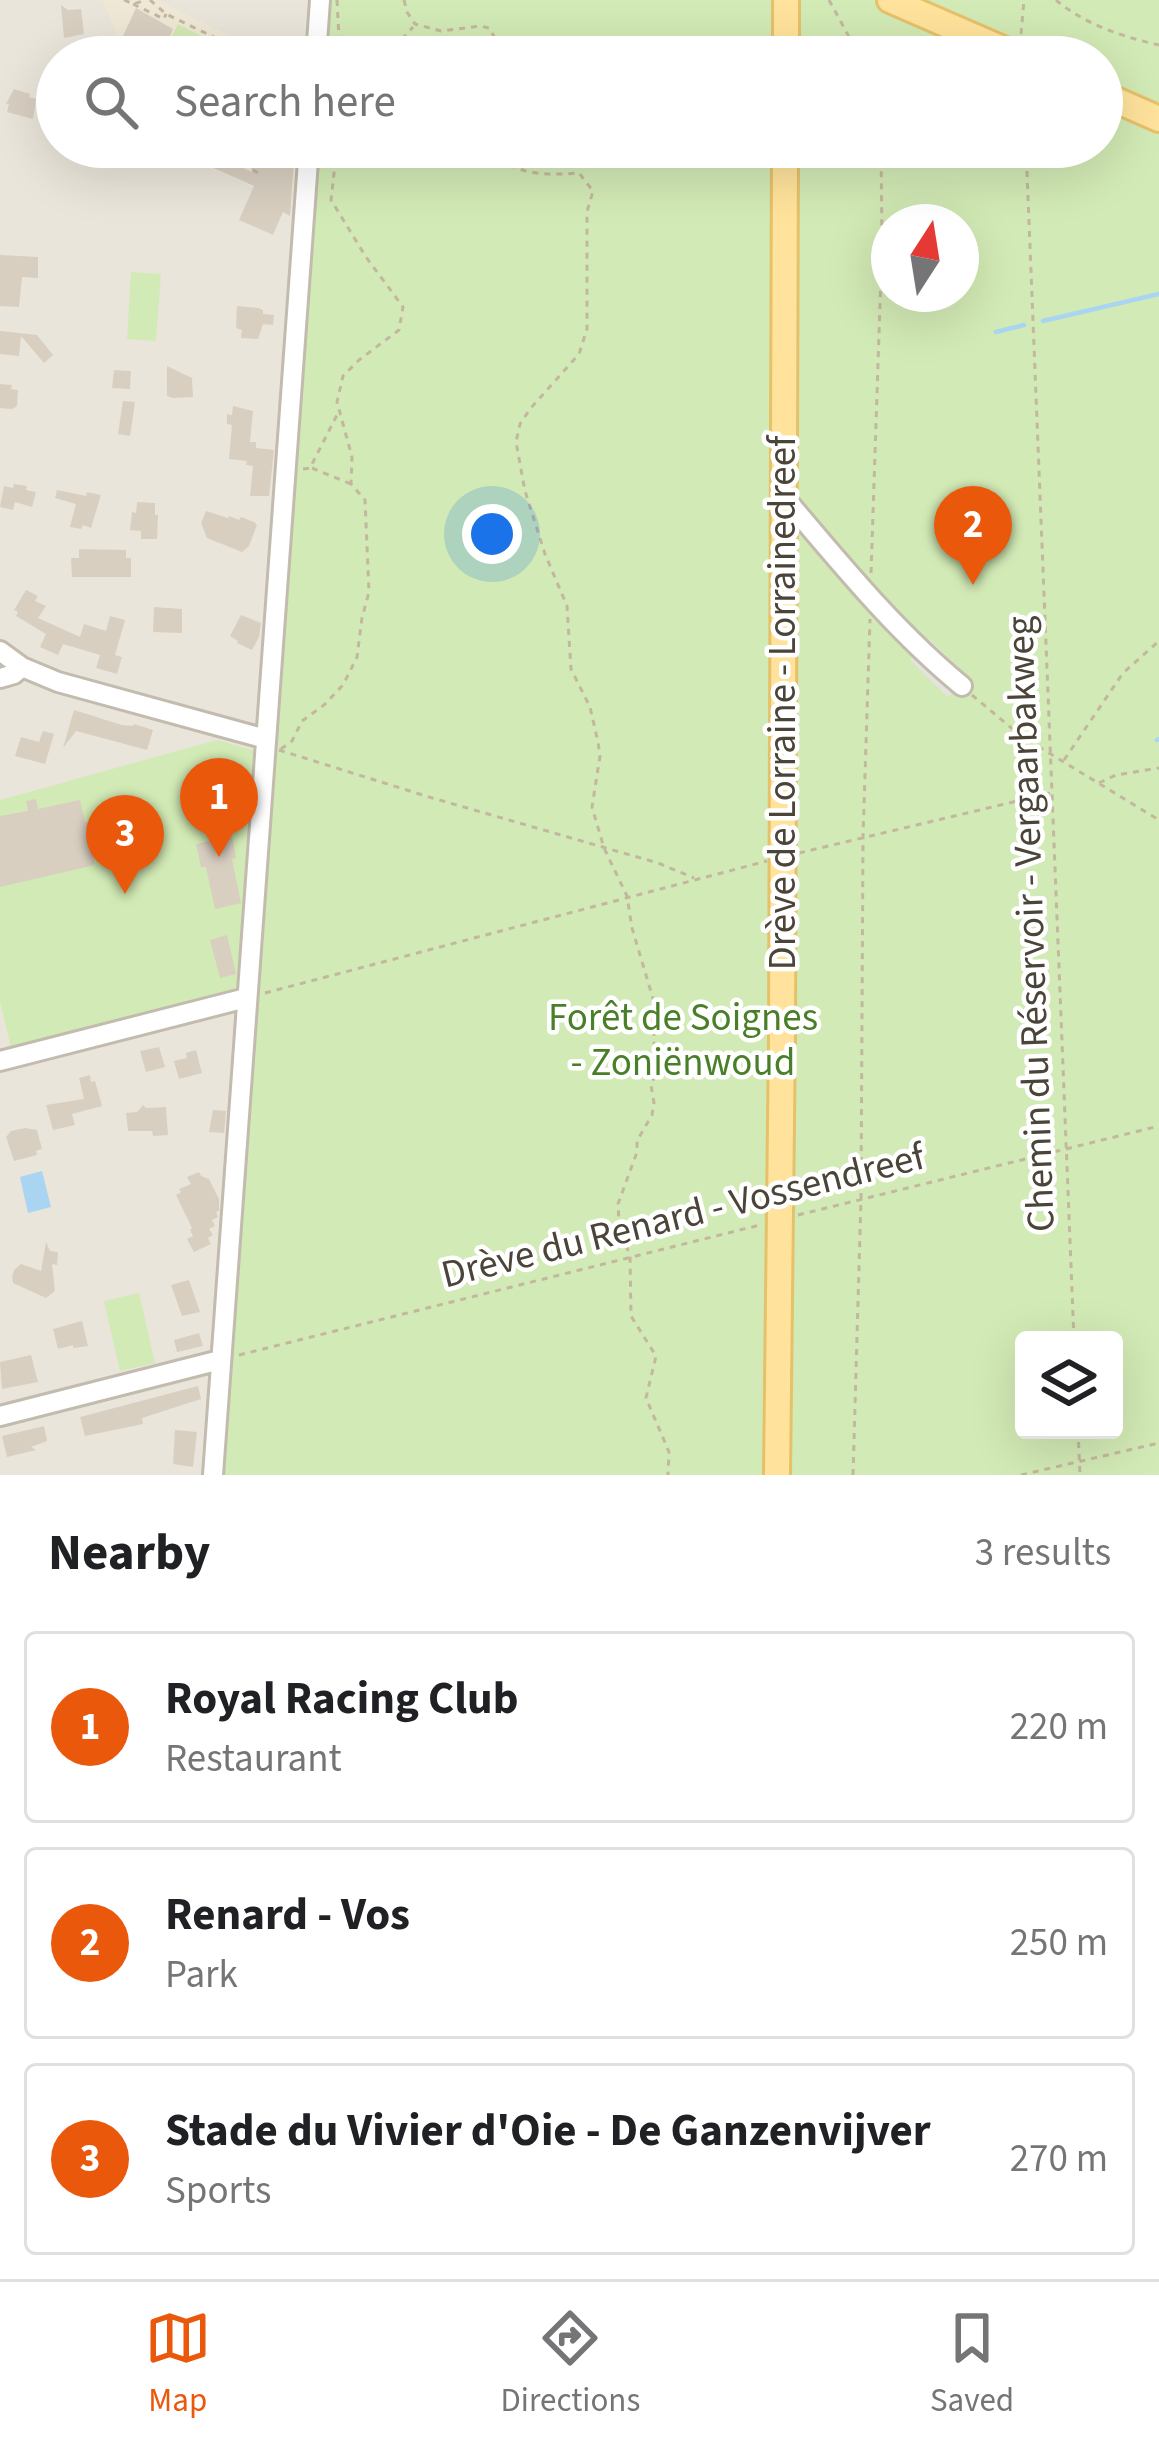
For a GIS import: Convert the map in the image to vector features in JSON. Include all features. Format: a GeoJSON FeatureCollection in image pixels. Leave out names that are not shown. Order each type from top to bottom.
{"type":"FeatureCollection","features":[{"type":"Feature","properties":{"kind":"main road"},"geometry":{"type":"LineString","coordinates":[[786,0],[786,36]]}},
{"type":"Feature","properties":{"kind":"main road"},"geometry":{"type":"LineString","coordinates":[[890,0],[988,36]]}},
{"type":"Feature","properties":{"kind":"main road"},"geometry":{"type":"LineString","coordinates":[[1123,103],[1159,119]]}},
{"type":"Feature","properties":{"kind":"main road","name":"Drève de Lorraine - Lorrainedreef"},"geometry":{"type":"LineString","coordinates":[[777,1475],[785,168]]}},
{"type":"Feature","properties":{"kind":"street"},"geometry":{"type":"LineString","coordinates":[[317,36],[320,0]]}},
{"type":"Feature","properties":{"kind":"street"},"geometry":{"type":"LineString","coordinates":[[213,1475],[246,998],[270,745],[284,473],[307,168]]}},
{"type":"Feature","properties":{"kind":"street"},"geometry":{"type":"LineString","coordinates":[[784,497],[871,597],[962,686]]}},
{"type":"Feature","properties":{"kind":"street"},"geometry":{"type":"LineString","coordinates":[[0,651],[22,667],[58,682],[270,745]]}},
{"type":"Feature","properties":{"kind":"street"},"geometry":{"type":"LineString","coordinates":[[0,678],[22,667]]}},
{"type":"Feature","properties":{"kind":"street"},"geometry":{"type":"LineString","coordinates":[[0,1061],[246,998]]}},
{"type":"Feature","properties":{"kind":"street"},"geometry":{"type":"LineString","coordinates":[[0,1416],[220,1360]]}},
{"type":"Feature","properties":{"kind":"path"},"geometry":{"type":"LineString","coordinates":[[124,0],[164,19],[166,14]]}},
{"type":"Feature","properties":{"kind":"path"},"geometry":{"type":"LineString","coordinates":[[133,4],[148,0],[212,36]]}},
{"type":"Feature","properties":{"kind":"path"},"geometry":{"type":"LineString","coordinates":[[338,0],[339,36]]}},
{"type":"Feature","properties":{"kind":"path"},"geometry":{"type":"LineString","coordinates":[[404,0],[415,24],[441,31],[480,26],[489,28],[494,36]]}},
{"type":"Feature","properties":{"kind":"path"},"geometry":{"type":"LineString","coordinates":[[829,0],[849,36]]}},
{"type":"Feature","properties":{"kind":"path"},"geometry":{"type":"LineString","coordinates":[[1022,36],[1024,0]]}},
{"type":"Feature","properties":{"kind":"path"},"geometry":{"type":"LineString","coordinates":[[1056,0],[1090,21],[1159,45]]}},
{"type":"Feature","properties":{"kind":"path"},"geometry":{"type":"LineString","coordinates":[[404,36],[415,24]]}},
{"type":"Feature","properties":{"kind":"path"},"geometry":{"type":"LineString","coordinates":[[249,168],[262,175]]}},
{"type":"Feature","properties":{"kind":"path"},"geometry":{"type":"LineString","coordinates":[[336,168],[332,200],[366,257],[404,307],[399,330],[344,376],[338,402],[352,458],[352,484]]}},
{"type":"Feature","properties":{"kind":"path"},"geometry":{"type":"LineString","coordinates":[[512,168],[579,173],[592,191],[587,212],[587,328],[579,354],[530,409],[516,442],[544,554],[567,606],[572,669],[590,707],[598,742],[592,807],[604,848],[628,896],[632,928],[660,1022],[654,1033],[659,1066],[651,1085],[652,1115],[637,1142],[618,1204],[630,1257],[631,1316],[656,1355],[646,1398],[669,1452],[668,1475]]}},
{"type":"Feature","properties":{"kind":"path"},"geometry":{"type":"LineString","coordinates":[[853,1475],[861,1199],[863,837],[881,168]]}},
{"type":"Feature","properties":{"kind":"path","name":"Chemin du Réservoir - Vergaarbakweg"},"geometry":{"type":"LineString","coordinates":[[1027,168],[1074,1331]]}},
{"type":"Feature","properties":{"kind":"path"},"geometry":{"type":"LineString","coordinates":[[310,468],[339,412]]}},
{"type":"Feature","properties":{"kind":"path"},"geometry":{"type":"LineString","coordinates":[[270,745],[292,741],[302,721],[343,685],[357,657],[369,592],[364,500],[352,484],[310,468],[284,473]]}},
{"type":"Feature","properties":{"kind":"path"},"geometry":{"type":"LineString","coordinates":[[1064,762],[1123,673],[1159,641]]}},
{"type":"Feature","properties":{"kind":"path"},"geometry":{"type":"LineString","coordinates":[[962,686],[1021,736],[1159,820]]}},
{"type":"Feature","properties":{"kind":"path"},"geometry":{"type":"LineString","coordinates":[[270,745],[658,863],[696,880]]}},
{"type":"Feature","properties":{"kind":"path"},"geometry":{"type":"LineString","coordinates":[[1097,783],[1159,768]]}},
{"type":"Feature","properties":{"kind":"path"},"geometry":{"type":"LineString","coordinates":[[246,998],[628,896],[1051,793]]}},
{"type":"Feature","properties":{"kind":"path","name":"Drève du Renard - Vossendreef"},"geometry":{"type":"LineString","coordinates":[[220,1360],[1159,1126]]}},
{"type":"Feature","properties":{"kind":"path"},"geometry":{"type":"LineString","coordinates":[[1078,1439],[1080,1475]]}},
{"type":"Feature","properties":{"kind":"path"},"geometry":{"type":"LineString","coordinates":[[1021,1475],[1159,1443]]}},
{"type":"Feature","properties":{"kind":"shaded area"},"geometry":{"type":"Polygon","coordinates":[[[0,0],[322,0],[319,36],[36,36],[36,168],[309,168],[214,1475],[0,1475],[0,0]]]}},
{"type":"Feature","properties":{"kind":"shaded area"},"geometry":{"type":"Polygon","coordinates":[[[102,0],[157,0],[230,36],[118,36],[102,0]]]}},
{"type":"Feature","properties":{"kind":"shaded area"},"geometry":{"type":"Polygon","coordinates":[[[210,168],[302,168],[299,208],[210,168]]]}},
{"type":"Feature","properties":{"kind":"shaded area"},"geometry":{"type":"Polygon","coordinates":[[[930,640],[968,677],[948,697],[910,660],[930,640]]]}},
{"type":"Feature","properties":{"kind":"green space","name":"Forêt de Soignes - Zoniënwoud"},"geometry":{"type":"Polygon","coordinates":[[[322,0],[1159,0],[1159,1475],[214,1475],[309,168],[1123,168],[1123,36],[319,36],[322,0]]]}},
{"type":"Feature","properties":{"kind":"green space"},"geometry":{"type":"Polygon","coordinates":[[[178,24],[201,36],[172,36],[178,24]]]}},
{"type":"Feature","properties":{"kind":"green space"},"geometry":{"type":"Polygon","coordinates":[[[131,272],[161,274],[156,341],[127,339],[131,272]]]}},
{"type":"Feature","properties":{"kind":"green space"},"geometry":{"type":"Polygon","coordinates":[[[217,740],[260,752],[243,988],[11,1048],[0,1001],[0,800],[217,740]]]}},
{"type":"Feature","properties":{"kind":"green space"},"geometry":{"type":"Polygon","coordinates":[[[139,1293],[155,1363],[120,1371],[104,1301],[139,1293]]]}},
{"type":"Feature","properties":{"kind":"water"},"geometry":{"type":"Polygon","coordinates":[[[42,1171],[51,1207],[28,1213],[20,1177],[42,1171]]]}},
{"type":"Feature","properties":{"kind":"building"},"geometry":{"type":"Polygon","coordinates":[[[61,5],[81,9],[84,34],[64,36],[61,5]]]}},
{"type":"Feature","properties":{"kind":"building"},"geometry":{"type":"Polygon","coordinates":[[[136,8],[173,29],[170,36],[123,36],[136,8]]]}},
{"type":"Feature","properties":{"kind":"building"},"geometry":{"type":"Polygon","coordinates":[[[14,89],[36,99],[33,119],[7,112],[14,89]]]}},
{"type":"Feature","properties":{"kind":"building"},"geometry":{"type":"Polygon","coordinates":[[[214,168],[252,172],[251,168],[293,168],[290,216],[283,212],[273,235],[239,220],[254,186],[214,168]]]}},
{"type":"Feature","properties":{"kind":"building"},"geometry":{"type":"Polygon","coordinates":[[[0,255],[38,257],[38,278],[22,277],[19,307],[0,306],[0,255]]]}},
{"type":"Feature","properties":{"kind":"building"},"geometry":{"type":"Polygon","coordinates":[[[237,306],[274,315],[273,325],[263,324],[258,339],[241,338],[242,330],[236,328],[237,306]]]}},
{"type":"Feature","properties":{"kind":"building"},"geometry":{"type":"Polygon","coordinates":[[[0,331],[37,335],[53,355],[44,363],[21,336],[19,356],[0,354],[0,331]]]}},
{"type":"Feature","properties":{"kind":"building"},"geometry":{"type":"Polygon","coordinates":[[[167,366],[192,378],[193,397],[167,396],[167,366]]]}},
{"type":"Feature","properties":{"kind":"building"},"geometry":{"type":"Polygon","coordinates":[[[114,370],[131,371],[130,389],[112,388],[114,370]]]}},
{"type":"Feature","properties":{"kind":"building"},"geometry":{"type":"Polygon","coordinates":[[[0,384],[18,390],[17,406],[0,408],[0,384]]]}},
{"type":"Feature","properties":{"kind":"building"},"geometry":{"type":"Polygon","coordinates":[[[123,401],[135,402],[130,436],[118,434],[123,401]]]}},
{"type":"Feature","properties":{"kind":"building"},"geometry":{"type":"Polygon","coordinates":[[[233,406],[253,411],[250,442],[256,442],[256,448],[274,450],[269,496],[250,496],[253,466],[229,459],[232,425],[227,424],[227,414],[232,415],[233,406]]]}},
{"type":"Feature","properties":{"kind":"building"},"geometry":{"type":"Polygon","coordinates":[[[14,484],[36,492],[32,507],[15,502],[13,510],[0,507],[4,486],[13,488],[14,484]]]}},
{"type":"Feature","properties":{"kind":"building"},"geometry":{"type":"Polygon","coordinates":[[[57,490],[101,495],[91,528],[70,527],[76,504],[55,498],[57,490]]]}},
{"type":"Feature","properties":{"kind":"building"},"geometry":{"type":"Polygon","coordinates":[[[137,502],[155,503],[157,539],[141,539],[141,531],[130,530],[137,502]]]}},
{"type":"Feature","properties":{"kind":"building"},"geometry":{"type":"Polygon","coordinates":[[[206,511],[254,522],[249,546],[242,552],[207,538],[201,523],[206,511]]]}},
{"type":"Feature","properties":{"kind":"building"},"geometry":{"type":"Polygon","coordinates":[[[79,549],[126,550],[131,577],[72,577],[71,558],[79,558],[79,549]]]}},
{"type":"Feature","properties":{"kind":"building"},"geometry":{"type":"Polygon","coordinates":[[[26,590],[46,606],[38,618],[80,637],[84,624],[106,631],[110,616],[125,620],[115,655],[122,657],[117,674],[96,668],[100,655],[63,644],[58,655],[40,647],[46,634],[14,610],[26,590]]]}},
{"type":"Feature","properties":{"kind":"building"},"geometry":{"type":"Polygon","coordinates":[[[154,607],[182,609],[182,633],[153,632],[154,607]]]}},
{"type":"Feature","properties":{"kind":"building"},"geometry":{"type":"Polygon","coordinates":[[[241,615],[261,623],[252,650],[230,636],[241,615]]]}},
{"type":"Feature","properties":{"kind":"building"},"geometry":{"type":"Polygon","coordinates":[[[74,710],[153,730],[147,750],[76,731],[63,748],[74,710]]]}},
{"type":"Feature","properties":{"kind":"building"},"geometry":{"type":"Polygon","coordinates":[[[43,731],[54,734],[45,764],[15,756],[21,737],[39,742],[43,731]]]}},
{"type":"Feature","properties":{"kind":"building"},"geometry":{"type":"Polygon","coordinates":[[[36,799],[38,809],[80,800],[85,822],[92,821],[95,835],[89,837],[95,865],[0,887],[0,816],[28,811],[26,801],[36,799]]]}},
{"type":"Feature","properties":{"kind":"building"},"geometry":{"type":"Polygon","coordinates":[[[232,836],[241,903],[215,909],[196,844],[232,836]]]}},
{"type":"Feature","properties":{"kind":"building"},"geometry":{"type":"Polygon","coordinates":[[[227,935],[236,974],[220,978],[210,940],[227,935]]]}},
{"type":"Feature","properties":{"kind":"building"},"geometry":{"type":"Polygon","coordinates":[[[159,1047],[165,1067],[146,1072],[140,1051],[159,1047]]]}},
{"type":"Feature","properties":{"kind":"building"},"geometry":{"type":"Polygon","coordinates":[[[196,1050],[202,1073],[179,1079],[174,1061],[196,1050]]]}},
{"type":"Feature","properties":{"kind":"building"},"geometry":{"type":"Polygon","coordinates":[[[90,1075],[102,1106],[72,1114],[75,1125],[53,1130],[46,1105],[84,1099],[79,1078],[90,1075]]]}},
{"type":"Feature","properties":{"kind":"building"},"geometry":{"type":"Polygon","coordinates":[[[143,1105],[166,1107],[168,1135],[128,1131],[126,1113],[137,1112],[143,1105]]]}},
{"type":"Feature","properties":{"kind":"building"},"geometry":{"type":"Polygon","coordinates":[[[213,1110],[226,1111],[224,1133],[209,1132],[213,1110]]]}},
{"type":"Feature","properties":{"kind":"building"},"geometry":{"type":"Polygon","coordinates":[[[25,1128],[37,1130],[42,1149],[14,1161],[6,1137],[25,1128]]]}},
{"type":"Feature","properties":{"kind":"building"},"geometry":{"type":"Polygon","coordinates":[[[199,1172],[209,1179],[219,1211],[212,1220],[215,1226],[209,1229],[211,1244],[194,1252],[187,1239],[193,1236],[192,1228],[176,1195],[191,1184],[187,1177],[199,1172]]]}},
{"type":"Feature","properties":{"kind":"building"},"geometry":{"type":"Polygon","coordinates":[[[46,1242],[50,1251],[58,1252],[57,1265],[52,1264],[55,1291],[46,1298],[13,1283],[12,1277],[21,1264],[41,1271],[46,1242]]]}},
{"type":"Feature","properties":{"kind":"building"},"geometry":{"type":"Polygon","coordinates":[[[189,1280],[200,1312],[182,1316],[171,1285],[189,1280]]]}},
{"type":"Feature","properties":{"kind":"building"},"geometry":{"type":"Polygon","coordinates":[[[82,1321],[88,1346],[58,1349],[53,1329],[82,1321]]]}},
{"type":"Feature","properties":{"kind":"building"},"geometry":{"type":"Polygon","coordinates":[[[199,1333],[203,1346],[177,1352],[174,1340],[199,1333]]]}},
{"type":"Feature","properties":{"kind":"building"},"geometry":{"type":"Polygon","coordinates":[[[31,1355],[38,1382],[2,1389],[0,1362],[31,1355]]]}},
{"type":"Feature","properties":{"kind":"building"},"geometry":{"type":"Polygon","coordinates":[[[198,1386],[201,1399],[142,1418],[143,1424],[85,1436],[80,1417],[198,1386]]]}},
{"type":"Feature","properties":{"kind":"building"},"geometry":{"type":"Polygon","coordinates":[[[44,1426],[47,1441],[31,1447],[36,1450],[7,1457],[2,1436],[44,1426]]]}},
{"type":"Feature","properties":{"kind":"building"},"geometry":{"type":"Polygon","coordinates":[[[175,1430],[197,1432],[193,1467],[173,1464],[175,1430]]]}},
{"type":"Feature","properties":{"kind":"waterway"},"geometry":{"type":"LineString","coordinates":[[1043,321],[1159,294]]}},
{"type":"Feature","properties":{"kind":"waterway"},"geometry":{"type":"LineString","coordinates":[[996,332],[1024,325]]}},
{"type":"Feature","properties":{"kind":"place","name":"Renard - Vos"},"geometry":{"type":"Point","coordinates":[973,585]}},
{"type":"Feature","properties":{"kind":"place","name":"Royal Racing Club"},"geometry":{"type":"Point","coordinates":[219,857]}},
{"type":"Feature","properties":{"kind":"place","name":"Stade du Vivier d'Oie - De Ganzenvijver"},"geometry":{"type":"Point","coordinates":[125,894]}}]}
